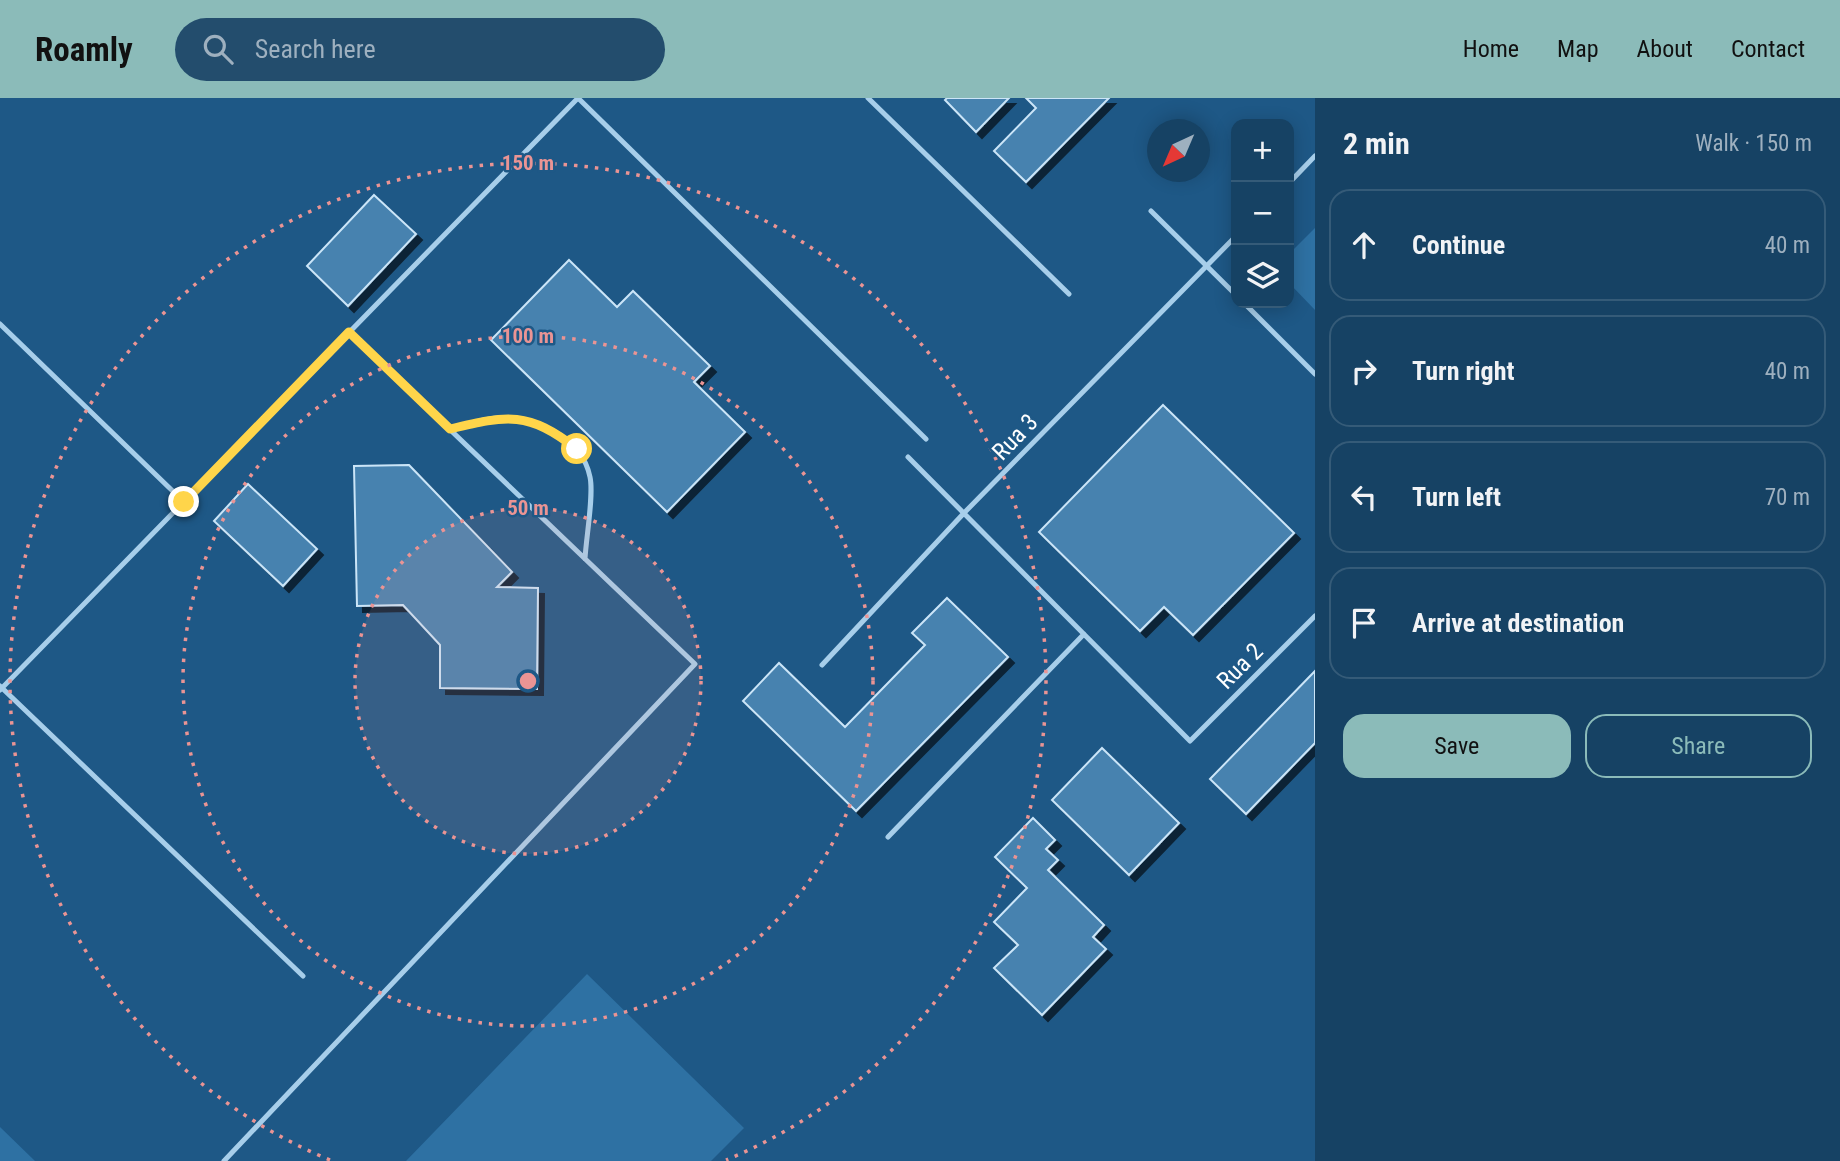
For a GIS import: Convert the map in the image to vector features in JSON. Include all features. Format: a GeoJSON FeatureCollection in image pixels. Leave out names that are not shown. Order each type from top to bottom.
{"type":"FeatureCollection","features":[{"type":"Feature","properties":{"kind":"lane"},"geometry":{"type":"LineString","coordinates":[[303,976],[1,688],[578,98],[926,439]]}},
{"type":"Feature","properties":{"kind":"lane"},"geometry":{"type":"LineString","coordinates":[[868,98],[1069,294]]}},
{"type":"Feature","properties":{"kind":"lane"},"geometry":{"type":"LineString","coordinates":[[1290,182],[1315,156]]}},
{"type":"Feature","properties":{"kind":"lane"},"geometry":{"type":"LineString","coordinates":[[1151,211],[1231,290]]}},
{"type":"Feature","properties":{"kind":"lane","name":"Rua 3"},"geometry":{"type":"LineString","coordinates":[[822,665],[964,513],[1231,241]]}},
{"type":"Feature","properties":{"kind":"lane"},"geometry":{"type":"LineString","coordinates":[[1249,308],[1315,374]]}},
{"type":"Feature","properties":{"kind":"lane"},"geometry":{"type":"LineString","coordinates":[[0,324],[184,502]]}},
{"type":"Feature","properties":{"kind":"lane"},"geometry":{"type":"LineString","coordinates":[[224,1161],[695,664],[349,332]]}},
{"type":"Feature","properties":{"kind":"lane"},"geometry":{"type":"LineString","coordinates":[[450,429],[495,418],[519,419],[549,427],[577,449],[590,478],[585,559]]}},
{"type":"Feature","properties":{"kind":"lane"},"geometry":{"type":"LineString","coordinates":[[888,837],[1084,634],[908,457]]}},
{"type":"Feature","properties":{"kind":"lane","name":"Rua 2"},"geometry":{"type":"LineString","coordinates":[[1084,634],[1190,741],[1315,616]]}},
{"type":"Feature","properties":{"kind":"shaded area"},"geometry":{"type":"Polygon","coordinates":[[[1315,228],[1315,310],[1294,288],[1294,249],[1315,228]]]}},
{"type":"Feature","properties":{"kind":"shaded area"},"geometry":{"type":"Polygon","coordinates":[[[587,974],[744,1128],[711,1161],[406,1161],[587,974]]]}},
{"type":"Feature","properties":{"kind":"shaded area"},"geometry":{"type":"Polygon","coordinates":[[[0,1127],[35,1161],[0,1161],[0,1127]]]}},
{"type":"Feature","properties":{"kind":"building"},"geometry":{"type":"Polygon","coordinates":[[[1009,98],[976,132],[945,100],[1009,98]]]}},
{"type":"Feature","properties":{"kind":"building"},"geometry":{"type":"Polygon","coordinates":[[[1026,98],[1109,98],[1026,182],[994,151],[1036,108],[1026,98]]]}},
{"type":"Feature","properties":{"kind":"building"},"geometry":{"type":"Polygon","coordinates":[[[374,195],[416,234],[348,306],[307,266],[374,195]]]}},
{"type":"Feature","properties":{"kind":"building"},"geometry":{"type":"Polygon","coordinates":[[[569,260],[617,307],[633,291],[710,366],[694,382],[745,432],[667,512],[491,340],[569,260]]]}},
{"type":"Feature","properties":{"kind":"building"},"geometry":{"type":"Polygon","coordinates":[[[1163,405],[1294,533],[1193,635],[1164,607],[1140,631],[1039,532],[1163,405]]]}},
{"type":"Feature","properties":{"kind":"building"},"geometry":{"type":"Polygon","coordinates":[[[409,465],[512,572],[497,587],[538,588],[537,689],[440,688],[440,645],[403,605],[357,606],[354,466],[409,465]]]}},
{"type":"Feature","properties":{"kind":"building"},"geometry":{"type":"Polygon","coordinates":[[[248,484],[317,549],[283,586],[214,521],[248,484]]]}},
{"type":"Feature","properties":{"kind":"building"},"geometry":{"type":"Polygon","coordinates":[[[947,598],[1008,657],[856,811],[743,701],[779,663],[845,727],[925,645],[912,633],[947,598]]]}},
{"type":"Feature","properties":{"kind":"building"},"geometry":{"type":"Polygon","coordinates":[[[1315,671],[1315,743],[1246,814],[1210,779],[1315,671]]]}},
{"type":"Feature","properties":{"kind":"building"},"geometry":{"type":"Polygon","coordinates":[[[1102,748],[1179,823],[1129,875],[1052,800],[1102,748]]]}},
{"type":"Feature","properties":{"kind":"building"},"geometry":{"type":"Polygon","coordinates":[[[1033,818],[1055,840],[1046,849],[1058,860],[1048,870],[1104,925],[1093,937],[1106,949],[1042,1015],[994,968],[1018,945],[994,922],[1027,888],[995,857],[1033,818]]]}},
{"type":"Feature","properties":{"kind":"route"},"geometry":{"type":"LineString","coordinates":[[184,502],[349,332],[450,429],[495,418],[519,419],[549,427],[577,449]]}}]}
